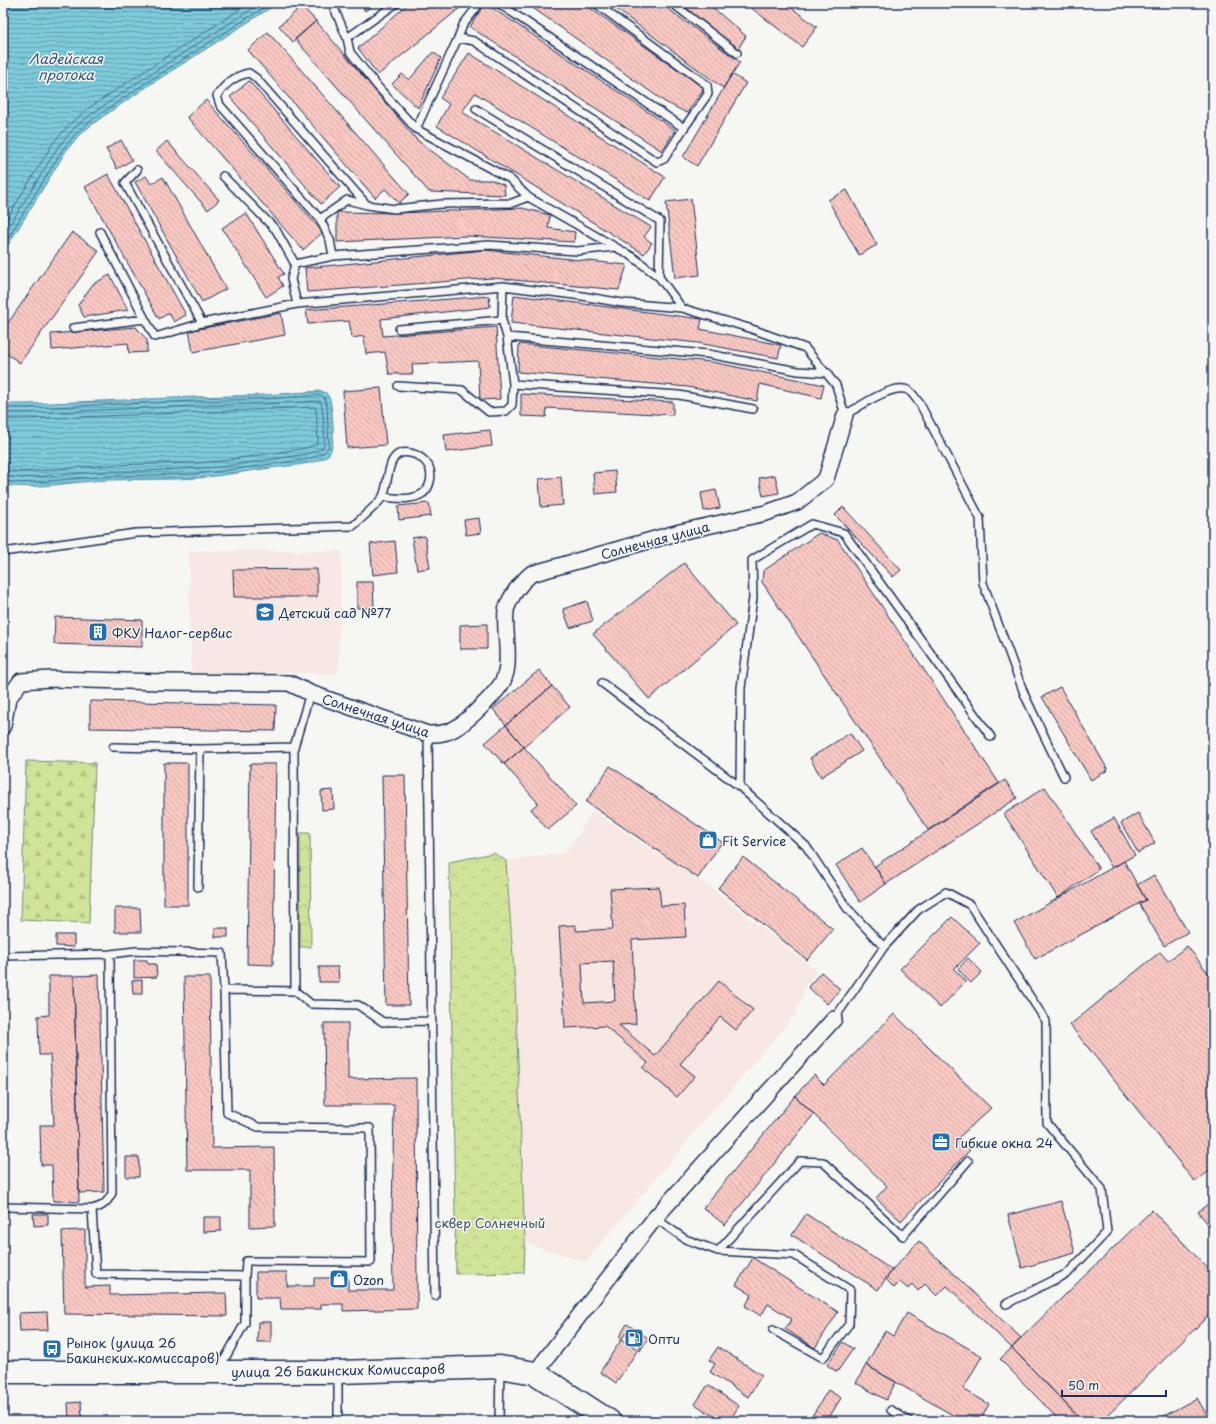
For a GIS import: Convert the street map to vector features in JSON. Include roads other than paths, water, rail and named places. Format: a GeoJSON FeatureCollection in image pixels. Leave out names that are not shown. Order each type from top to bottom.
{"type":"FeatureCollection","features":[{"type":"Feature","properties":{"kind":"main road","name":"улица 26 Бакинских Комиссаров"},"geometry":{"type":"LineString","coordinates":[[3,1372],[338,1372],[500,1367],[535,1373],[609,1421]]}},
{"type":"Feature","properties":{"kind":"street","name":"Солнечная улица"},"geometry":{"type":"LineString","coordinates":[[6,696],[21,681],[50,679],[289,683],[310,693],[428,734],[441,734],[453,730],[462,724],[485,703],[503,681],[507,660],[506,610],[508,603],[524,580],[531,574],[680,532],[766,513],[797,502],[826,479],[845,415]]}},
{"type":"Feature","properties":{"kind":"street"},"geometry":{"type":"LineString","coordinates":[[3,721],[6,696]]}},
{"type":"Feature","properties":{"kind":"street"},"geometry":{"type":"LineString","coordinates":[[535,1373],[655,1218],[834,1019]]}},
{"type":"Feature","properties":{"kind":"lane"},"geometry":{"type":"LineString","coordinates":[[338,3],[334,8],[347,38],[350,52],[378,87],[416,129],[510,179],[528,197],[633,257],[659,277],[682,308]]}},
{"type":"Feature","properties":{"kind":"lane"},"geometry":{"type":"LineString","coordinates":[[347,38],[397,3]]}},
{"type":"Feature","properties":{"kind":"lane"},"geometry":{"type":"LineString","coordinates":[[416,129],[463,25],[480,3]]}},
{"type":"Feature","properties":{"kind":"lane"},"geometry":{"type":"LineString","coordinates":[[498,3],[684,128]]}},
{"type":"Feature","properties":{"kind":"lane"},"geometry":{"type":"LineString","coordinates":[[458,38],[474,41],[657,162],[664,159],[708,94],[707,85],[594,3]]}},
{"type":"Feature","properties":{"kind":"lane"},"geometry":{"type":"LineString","coordinates":[[672,3],[737,53]]}},
{"type":"Feature","properties":{"kind":"lane"},"geometry":{"type":"LineString","coordinates":[[332,256],[330,240],[320,218],[220,105],[217,96],[223,86],[239,75],[248,73],[256,78],[367,205]]}},
{"type":"Feature","properties":{"kind":"lane"},"geometry":{"type":"LineString","coordinates":[[476,109],[660,222],[659,277]]}},
{"type":"Feature","properties":{"kind":"lane"},"geometry":{"type":"LineString","coordinates":[[137,170],[125,183],[202,323]]}},
{"type":"Feature","properties":{"kind":"lane"},"geometry":{"type":"LineString","coordinates":[[223,176],[276,230],[295,264],[291,279],[297,304]]}},
{"type":"Feature","properties":{"kind":"lane"},"geometry":{"type":"LineString","coordinates":[[320,218],[347,200],[367,205],[395,209],[442,204],[512,203],[528,197]]}},
{"type":"Feature","properties":{"kind":"lane"},"geometry":{"type":"LineString","coordinates":[[100,232],[155,337],[202,323],[297,304],[503,286],[623,303],[682,308],[749,328],[805,348],[828,373],[836,385],[845,415],[878,396],[899,388],[909,390],[920,404],[980,518],[983,583],[1025,696],[1064,777]]}},
{"type":"Feature","properties":{"kind":"lane"},"geometry":{"type":"LineString","coordinates":[[295,264],[332,256],[489,245],[577,251],[615,247]]}},
{"type":"Feature","properties":{"kind":"lane"},"geometry":{"type":"LineString","coordinates":[[398,386],[462,390],[489,412],[506,411],[512,405],[513,384],[507,337],[502,320],[503,286]]}},
{"type":"Feature","properties":{"kind":"lane"},"geometry":{"type":"LineString","coordinates":[[73,328],[145,318]]}},
{"type":"Feature","properties":{"kind":"lane"},"geometry":{"type":"LineString","coordinates":[[399,329],[502,320]]}},
{"type":"Feature","properties":{"kind":"lane"},"geometry":{"type":"LineString","coordinates":[[507,337],[708,354],[798,371],[828,373]]}},
{"type":"Feature","properties":{"kind":"lane"},"geometry":{"type":"LineString","coordinates":[[513,384],[679,395],[753,409]]}},
{"type":"Feature","properties":{"kind":"lane"},"geometry":{"type":"LineString","coordinates":[[3,552],[136,533],[353,526],[383,498],[392,460],[397,455],[408,453],[419,456],[429,466],[429,488],[422,494],[410,498],[383,498]]}},
{"type":"Feature","properties":{"kind":"lane"},"geometry":{"type":"LineString","coordinates":[[740,786],[741,688],[753,598],[752,560],[812,524],[844,532],[991,737]]}},
{"type":"Feature","properties":{"kind":"lane"},"geometry":{"type":"LineString","coordinates":[[602,683],[740,786],[806,846],[847,908],[884,947]]}},
{"type":"Feature","properties":{"kind":"lane"},"geometry":{"type":"LineString","coordinates":[[295,991],[294,747],[310,693]]}},
{"type":"Feature","properties":{"kind":"lane"},"geometry":{"type":"LineString","coordinates":[[428,734],[435,1296]]}},
{"type":"Feature","properties":{"kind":"lane"},"geometry":{"type":"LineString","coordinates":[[113,747],[200,749],[294,747]]}},
{"type":"Feature","properties":{"kind":"lane"},"geometry":{"type":"LineString","coordinates":[[198,887],[200,749]]}},
{"type":"Feature","properties":{"kind":"lane"},"geometry":{"type":"LineString","coordinates":[[834,1019],[884,947],[918,910],[946,892],[970,905],[1046,1021],[1048,1123],[1102,1189],[1107,1232],[1068,1273],[1006,1304]]}},
{"type":"Feature","properties":{"kind":"lane"},"geometry":{"type":"LineString","coordinates":[[3,956],[110,954],[136,951],[222,953],[227,1113],[258,1127],[370,1128],[371,1262],[246,1261],[245,1323],[217,1372]]}},
{"type":"Feature","properties":{"kind":"lane"},"geometry":{"type":"LineString","coordinates":[[3,1207],[92,1209],[100,1208],[112,1194],[110,954]]}},
{"type":"Feature","properties":{"kind":"lane"},"geometry":{"type":"LineString","coordinates":[[224,990],[295,991],[311,1004],[358,1004],[383,1022],[432,1021]]}},
{"type":"Feature","properties":{"kind":"lane"},"geometry":{"type":"LineString","coordinates":[[718,1251],[800,1161],[823,1162],[903,1236],[968,1161]]}},
{"type":"Feature","properties":{"kind":"lane"},"geometry":{"type":"LineString","coordinates":[[92,1209],[96,1274],[245,1276]]}},
{"type":"Feature","properties":{"kind":"lane"},"geometry":{"type":"LineString","coordinates":[[655,1218],[685,1239],[718,1251],[794,1255],[850,1290],[849,1324],[823,1358],[773,1330]]}},
{"type":"Feature","properties":{"kind":"lane"},"geometry":{"type":"LineString","coordinates":[[499,1421],[500,1367]]}},
{"type":"Feature","properties":{"kind":"lane"},"geometry":{"type":"LineString","coordinates":[[338,1372],[338,1421]]}},
{"type":"Feature","properties":{"kind":"lane"},"geometry":{"type":"LineString","coordinates":[[891,1410],[909,1421]]}},
{"type":"Feature","properties":{"kind":"water","name":"Ладейская протока"},"geometry":{"type":"Polygon","coordinates":[[[3,3],[278,3],[151,84],[80,134],[66,151],[3,253],[3,3]]]}},
{"type":"Feature","properties":{"kind":"water"},"geometry":{"type":"Polygon","coordinates":[[[321,391],[326,393],[330,399],[333,419],[333,437],[331,451],[328,455],[316,461],[197,478],[109,480],[43,486],[3,485],[3,404],[265,395],[321,391]]]}},
{"type":"Feature","properties":{"kind":"place","name":"Детский сад №77"},"geometry":{"type":"Point","coordinates":[265,612]}},
{"type":"Feature","properties":{"kind":"place","name":"ФКУ Налог-сервис"},"geometry":{"type":"Point","coordinates":[98,632]}},
{"type":"Feature","properties":{"kind":"place","name":"Fit Service"},"geometry":{"type":"Point","coordinates":[708,840]}},
{"type":"Feature","properties":{"kind":"place","name":"Гибкие окна 24"},"geometry":{"type":"Point","coordinates":[941,1142]}},
{"type":"Feature","properties":{"kind":"place","name":"Ozon"},"geometry":{"type":"Point","coordinates":[339,1279]}},
{"type":"Feature","properties":{"kind":"place","name":"Опти"},"geometry":{"type":"Point","coordinates":[634,1338]}},
{"type":"Feature","properties":{"kind":"place","name":"Рынок (улица 26 Бакинских комиссаров)"},"geometry":{"type":"Point","coordinates":[52,1349]}},
{"type":"Feature","properties":{"kind":"park label","name":"сквер Солнечный"},"geometry":{"type":"Point","coordinates":[490,1222]}}]}
